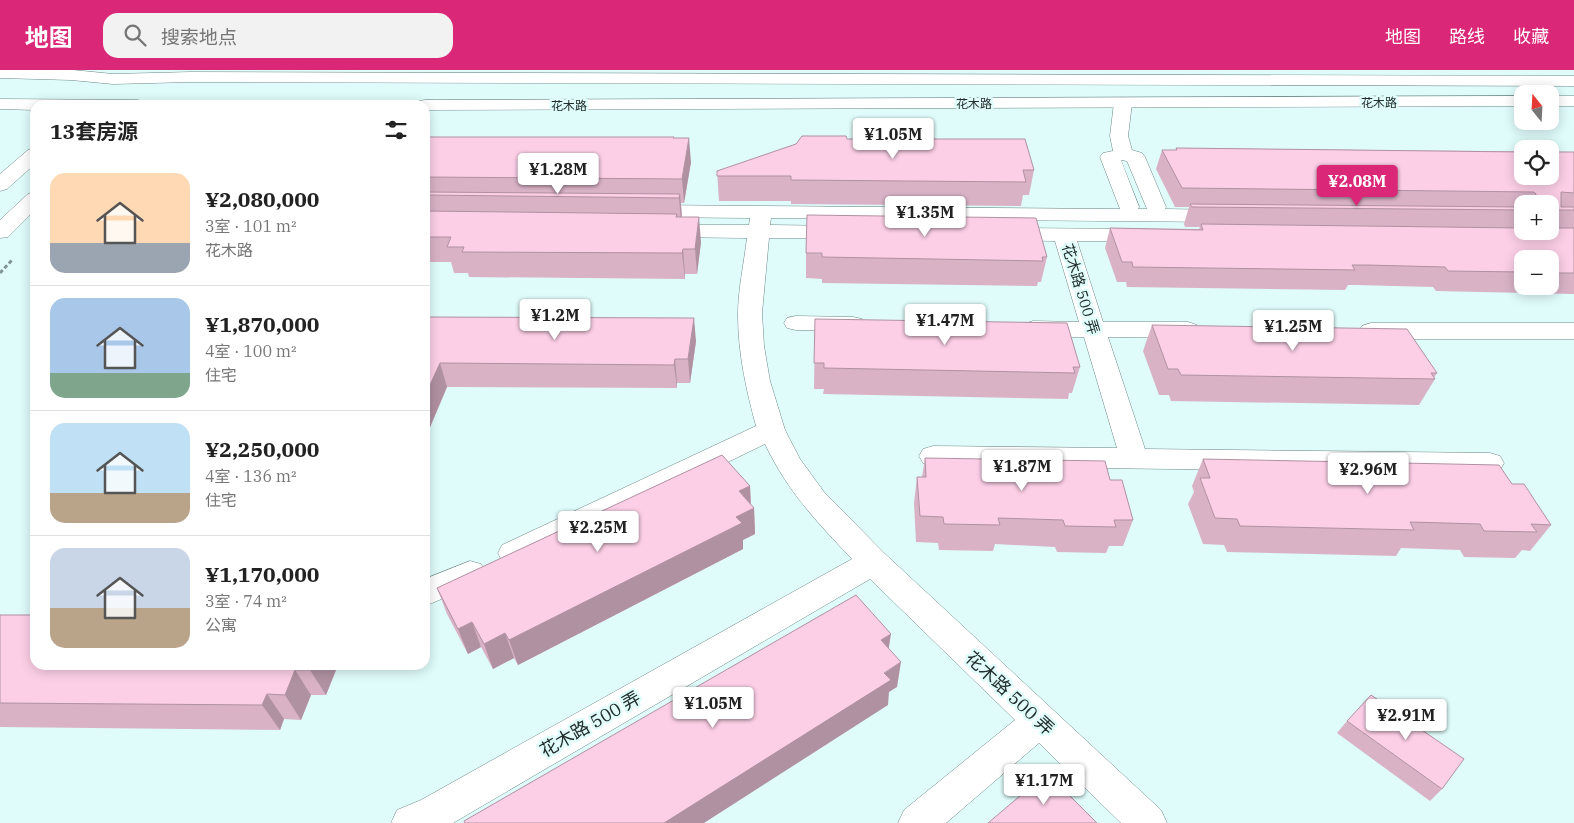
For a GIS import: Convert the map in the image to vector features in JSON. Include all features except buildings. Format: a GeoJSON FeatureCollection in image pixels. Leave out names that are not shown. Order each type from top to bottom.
{"type":"FeatureCollection","features":[{"type":"Feature","properties":{"kind":"main road","name":"花木路"},"geometry":{"type":"LineString","coordinates":[[0,73],[71,75],[340,74],[1574,82]]}},
{"type":"Feature","properties":{"kind":"main road"},"geometry":{"type":"LineString","coordinates":[[142,100],[169,74]]}},
{"type":"Feature","properties":{"kind":"main road"},"geometry":{"type":"LineString","coordinates":[[90,100],[118,75]]}},
{"type":"Feature","properties":{"kind":"main road","name":"花木路"},"geometry":{"type":"LineString","coordinates":[[430,105],[1514,101]]}},
{"type":"Feature","properties":{"kind":"main road"},"geometry":{"type":"LineString","coordinates":[[1559,101],[1574,101]]}},
{"type":"Feature","properties":{"kind":"main road"},"geometry":{"type":"LineString","coordinates":[[1123,103],[1119,136],[1123,154]]}},
{"type":"Feature","properties":{"kind":"main road"},"geometry":{"type":"LineString","coordinates":[[0,104],[30,104]]}},
{"type":"Feature","properties":{"kind":"main road"},"geometry":{"type":"LineString","coordinates":[[1129,207],[1110,158],[1123,154],[1135,157],[1156,207]]}},
{"type":"Feature","properties":{"kind":"main road"},"geometry":{"type":"LineString","coordinates":[[0,185],[30,158]]}},
{"type":"Feature","properties":{"kind":"main road"},"geometry":{"type":"LineString","coordinates":[[0,232],[30,203]]}},
{"type":"Feature","properties":{"kind":"main road","name":"花木路 500 弄"},"geometry":{"type":"LineString","coordinates":[[640,230],[761,222],[1072,234],[1223,236],[1188,216],[1156,207],[1129,207],[1106,211],[1096,215],[1084,227],[1072,234]]}},
{"type":"Feature","properties":{"kind":"main road"},"geometry":{"type":"LineString","coordinates":[[625,211],[761,222],[1096,215],[1248,216]]}},
{"type":"Feature","properties":{"kind":"main road","name":"花木路 500 弄"},"geometry":{"type":"LineString","coordinates":[[761,222],[750,313],[752,346],[757,381],[771,430],[789,465],[814,500],[873,562],[1148,823]]}},
{"type":"Feature","properties":{"kind":"main road","name":"花木路 500 弄"},"geometry":{"type":"LineString","coordinates":[[1072,234],[1094,330],[1134,459]]}},
{"type":"Feature","properties":{"kind":"main road"},"geometry":{"type":"LineString","coordinates":[[796,323],[876,325]]}},
{"type":"Feature","properties":{"kind":"main road"},"geometry":{"type":"LineString","coordinates":[[1014,328],[1211,330]]}},
{"type":"Feature","properties":{"kind":"main road"},"geometry":{"type":"LineString","coordinates":[[1348,330],[1574,331]]}},
{"type":"Feature","properties":{"kind":"main road"},"geometry":{"type":"LineString","coordinates":[[430,591],[771,430]]}},
{"type":"Feature","properties":{"kind":"main road"},"geometry":{"type":"LineString","coordinates":[[933,456],[1490,463]]}},
{"type":"Feature","properties":{"kind":"main road","name":"花木路 500 弄"},"geometry":{"type":"LineString","coordinates":[[410,823],[433,814],[873,562]]}},
{"type":"Feature","properties":{"kind":"main road"},"geometry":{"type":"LineString","coordinates":[[917,823],[1040,721]]}}]}
